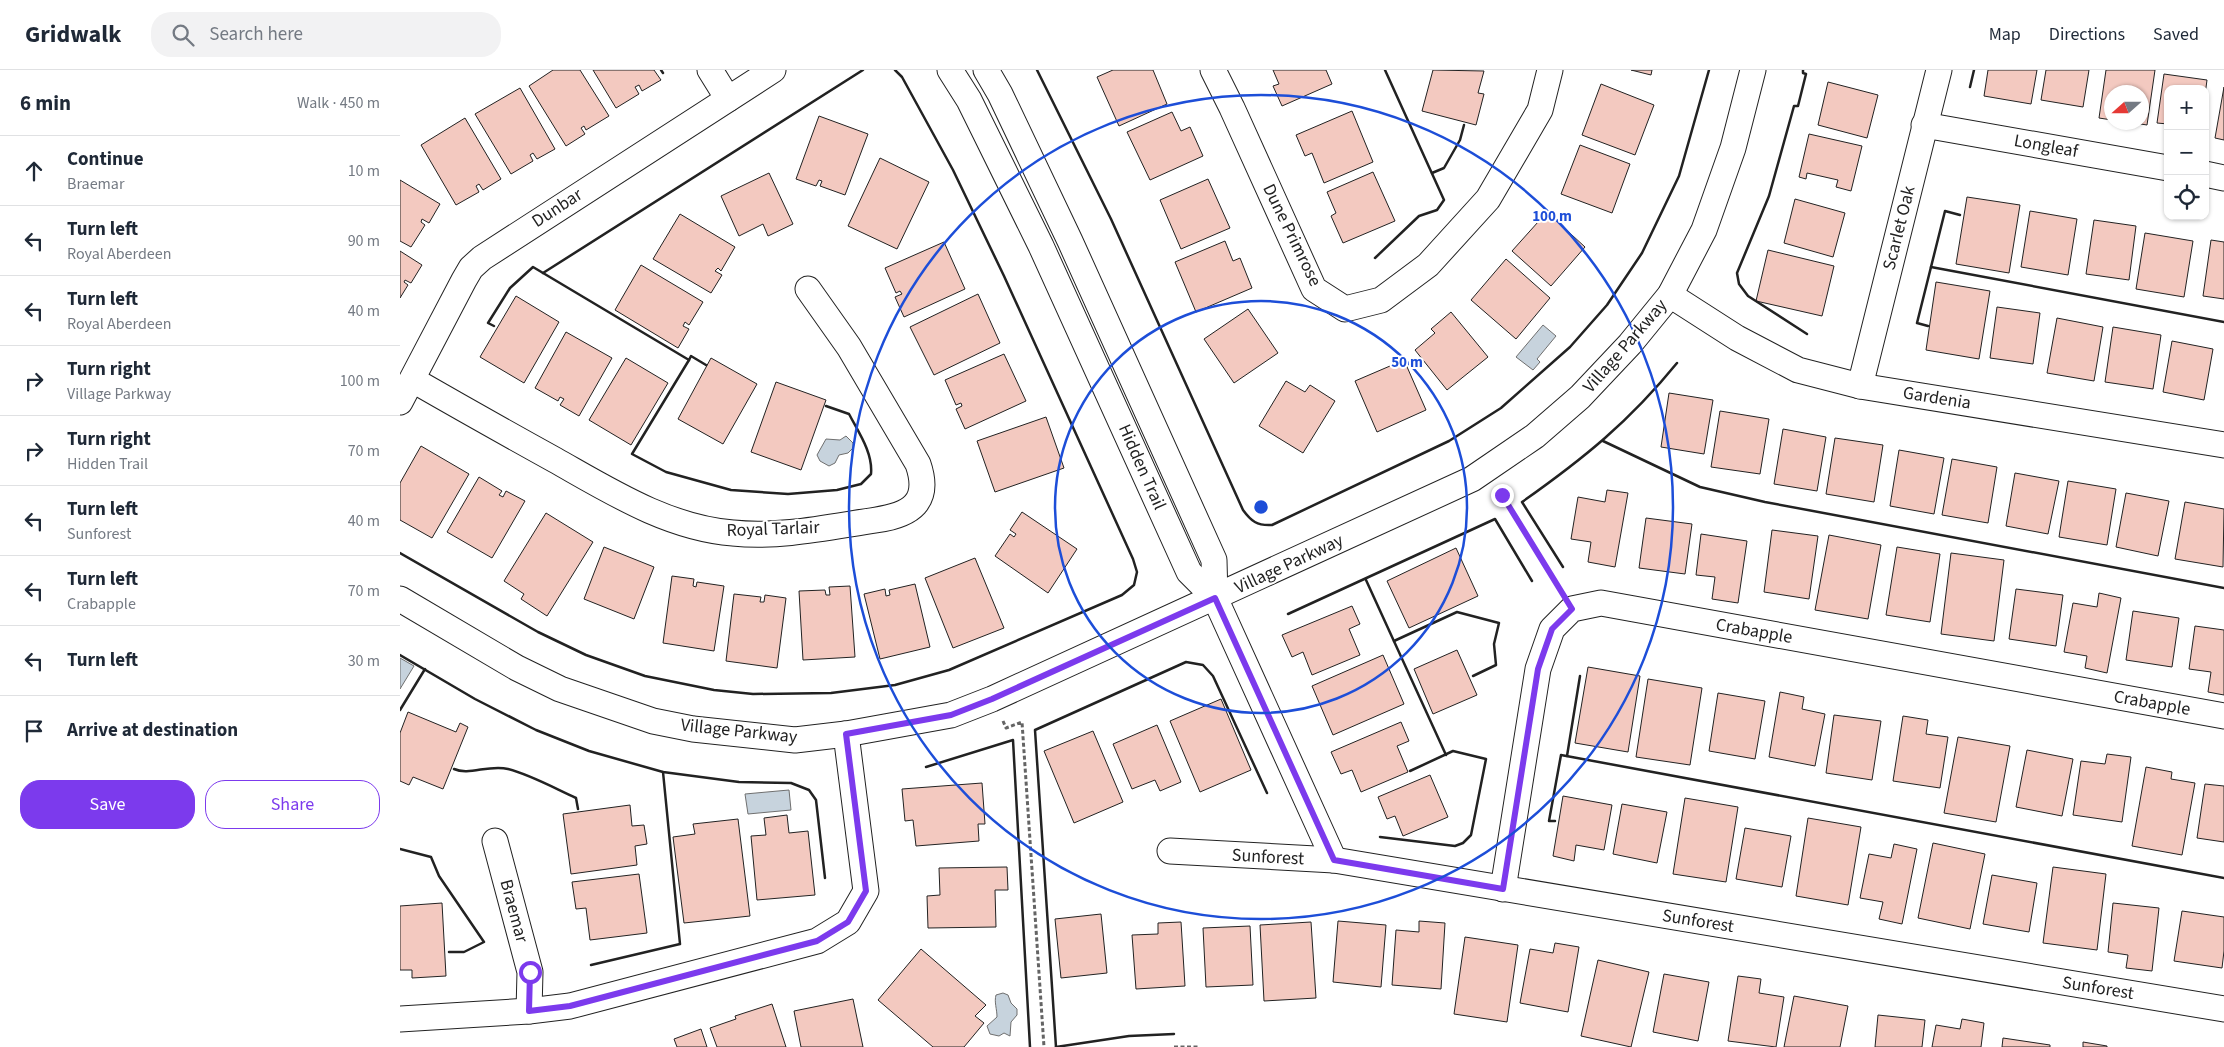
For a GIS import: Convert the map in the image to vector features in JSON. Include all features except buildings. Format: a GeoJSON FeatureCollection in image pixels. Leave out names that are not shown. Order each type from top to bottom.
{"type":"FeatureCollection","features":[{"type":"Feature","properties":{"kind":"street"},"geometry":{"type":"LineString","coordinates":[[710,70],[728,99]]}},
{"type":"Feature","properties":{"kind":"street","name":"Dunbar"},"geometry":{"type":"LineString","coordinates":[[400,402],[464,280],[471,268],[482,258],[773,70]]}},
{"type":"Feature","properties":{"kind":"street","name":"Hidden Trail"},"geometry":{"type":"LineString","coordinates":[[950,70],[969,100],[1041,246],[1189,572],[1215,598],[1334,860]]}},
{"type":"Feature","properties":{"kind":"street"},"geometry":{"type":"LineString","coordinates":[[986,70],[1000,94],[1070,241],[1214,560],[1215,598]]}},
{"type":"Feature","properties":{"kind":"street","name":"Dune Primrose"},"geometry":{"type":"LineString","coordinates":[[1213,70],[1314,290],[1345,308],[1380,300],[1428,265],[1488,199],[1540,110],[1550,70]]}},
{"type":"Feature","properties":{"kind":"street","name":"Village Parkway"},"geometry":{"type":"LineString","coordinates":[[400,599],[517,668],[560,689],[653,720],[693,729],[795,740],[846,734],[951,715],[992,699],[1472,479],[1535,436],[1580,397],[1630,344],[1670,295],[1704,230],[1733,148],[1753,70]]}},
{"type":"Feature","properties":{"kind":"street","name":"Scarlet Oak"},"geometry":{"type":"LineString","coordinates":[[1860,386],[1938,70]]}},
{"type":"Feature","properties":{"kind":"street","name":"Longleaf"},"geometry":{"type":"LineString","coordinates":[[1924,125],[2164,167]]}},
{"type":"Feature","properties":{"kind":"street"},"geometry":{"type":"LineString","coordinates":[[2209,175],[2224,178]]}},
{"type":"Feature","properties":{"kind":"street","name":"Royal Tarlair"},"geometry":{"type":"LineString","coordinates":[[413,380],[640,507],[696,527],[733,534],[793,532],[890,518],[906,513],[914,508],[921,494],[922,474],[918,464],[849,347],[808,290]]}},
{"type":"Feature","properties":{"kind":"street","name":"Gardenia"},"geometry":{"type":"LineString","coordinates":[[1670,295],[1737,338],[1798,370],[1860,386],[2224,445]]}},
{"type":"Feature","properties":{"kind":"street","name":"Crabapple"},"geometry":{"type":"LineString","coordinates":[[1572,609],[1601,603],[2224,716]]}},
{"type":"Feature","properties":{"kind":"street"},"geometry":{"type":"LineString","coordinates":[[1503,889],[1538,669],[1552,629],[1572,609]]}},
{"type":"Feature","properties":{"kind":"street"},"geometry":{"type":"LineString","coordinates":[[400,1019],[529,1011],[570,1006],[817,941],[848,922],[866,891],[846,734]]}},
{"type":"Feature","properties":{"kind":"street","name":"Braemar"},"geometry":{"type":"LineString","coordinates":[[495,841],[530,972],[529,1011]]}},
{"type":"Feature","properties":{"kind":"street","name":"Sunforest"},"geometry":{"type":"LineString","coordinates":[[1170,851],[1334,860],[2224,1009]]}},
{"type":"Feature","properties":{"kind":"path"},"geometry":{"type":"LineString","coordinates":[[1502,495],[1572,609]]}},
{"type":"Feature","properties":{"kind":"path"},"geometry":{"type":"LineString","coordinates":[[992,699],[1006,728],[1022,722],[1044,1047]]}},
{"type":"Feature","properties":{"kind":"path"},"geometry":{"type":"LineString","coordinates":[[1174,1047],[1200,1047]]}},
{"type":"Feature","properties":{"kind":"shaded area"},"geometry":{"type":"Polygon","coordinates":[[[1543,325],[1556,336],[1537,359],[1540,362],[1533,370],[1516,357],[1543,325]]]}},
{"type":"Feature","properties":{"kind":"shaded area"},"geometry":{"type":"Polygon","coordinates":[[[846,436],[853,443],[853,448],[848,453],[839,455],[835,463],[829,466],[820,461],[817,455],[826,439],[840,440],[846,436]]]}},
{"type":"Feature","properties":{"kind":"shaded area"},"geometry":{"type":"Polygon","coordinates":[[[400,658],[414,666],[400,689],[400,658]]]}},
{"type":"Feature","properties":{"kind":"shaded area"},"geometry":{"type":"Polygon","coordinates":[[[789,790],[791,810],[748,814],[745,794],[789,790]]]}},
{"type":"Feature","properties":{"kind":"shaded area"},"geometry":{"type":"Polygon","coordinates":[[[1003,993],[1008,995],[1011,1003],[1017,1009],[1017,1015],[1011,1022],[1010,1036],[1004,1033],[999,1036],[990,1034],[987,1026],[997,1017],[996,995],[1003,993]]]}},
{"type":"Feature","properties":{"kind":"wall"},"geometry":{"type":"LineString","coordinates":[[543,273],[863,70]]}},
{"type":"Feature","properties":{"kind":"wall"},"geometry":{"type":"LineString","coordinates":[[400,553],[538,632],[586,655],[645,676],[714,690],[753,694],[831,693],[895,685],[949,670],[1122,595],[1134,585],[1137,572],[1133,559],[1004,276],[953,170],[902,77],[895,70]]}},
{"type":"Feature","properties":{"kind":"wall"},"geometry":{"type":"LineString","coordinates":[[1037,70],[1111,219],[1243,510],[1255,522],[1262,525],[1272,525],[1449,441],[1501,408],[1570,347],[1607,305],[1642,253],[1679,176],[1709,70]]}},
{"type":"Feature","properties":{"kind":"wall"},"geometry":{"type":"LineString","coordinates":[[1375,258],[1419,216],[1437,210],[1444,200],[1385,70]]}},
{"type":"Feature","properties":{"kind":"wall"},"geometry":{"type":"LineString","coordinates":[[1803,70],[1803,73],[1806,74],[1798,106],[1794,106],[1769,196],[1737,273],[1739,284],[1748,296],[1807,334]]}},
{"type":"Feature","properties":{"kind":"wall"},"geometry":{"type":"LineString","coordinates":[[1970,87],[1974,70]]}},
{"type":"Feature","properties":{"kind":"wall"},"geometry":{"type":"LineString","coordinates":[[1432,173],[1444,168],[1460,140],[1464,125]]}},
{"type":"Feature","properties":{"kind":"wall"},"geometry":{"type":"LineString","coordinates":[[1928,326],[1917,323],[1945,211],[1960,215]]}},
{"type":"Feature","properties":{"kind":"wall"},"geometry":{"type":"LineString","coordinates":[[494,326],[488,323],[510,288],[533,267],[689,360],[691,356],[706,365]]}},
{"type":"Feature","properties":{"kind":"wall"},"geometry":{"type":"LineString","coordinates":[[1931,267],[2224,322]]}},
{"type":"Feature","properties":{"kind":"wall"},"geometry":{"type":"LineString","coordinates":[[689,360],[632,454],[666,472],[731,490],[788,494],[837,490],[861,484],[871,474],[868,451],[849,414],[826,406]]}},
{"type":"Feature","properties":{"kind":"wall"},"geometry":{"type":"LineString","coordinates":[[1563,567],[1522,502],[1585,455],[1623,422],[1677,363]]}},
{"type":"Feature","properties":{"kind":"wall"},"geometry":{"type":"LineString","coordinates":[[1603,441],[1700,487],[1765,502],[2224,588]]}},
{"type":"Feature","properties":{"kind":"wall"},"geometry":{"type":"LineString","coordinates":[[1288,614],[1495,519],[1532,581]]}},
{"type":"Feature","properties":{"kind":"wall"},"geometry":{"type":"LineString","coordinates":[[1366,580],[1446,755]]}},
{"type":"Feature","properties":{"kind":"wall"},"geometry":{"type":"LineString","coordinates":[[1394,641],[1457,612],[1499,623],[1494,644],[1496,665],[1473,676]]}},
{"type":"Feature","properties":{"kind":"wall"},"geometry":{"type":"LineString","coordinates":[[400,655],[475,699],[536,730],[589,751],[663,772],[739,782],[791,783],[809,790],[816,800],[825,878]]}},
{"type":"Feature","properties":{"kind":"wall"},"geometry":{"type":"LineString","coordinates":[[1056,1047],[1035,730],[1186,662],[1203,665],[1213,676],[1267,793]]}},
{"type":"Feature","properties":{"kind":"wall"},"geometry":{"type":"LineString","coordinates":[[400,710],[425,669]]}},
{"type":"Feature","properties":{"kind":"wall"},"geometry":{"type":"LineString","coordinates":[[1567,756],[1580,676]]}},
{"type":"Feature","properties":{"kind":"wall"},"geometry":{"type":"LineString","coordinates":[[926,767],[1013,740],[1030,1047]]}},
{"type":"Feature","properties":{"kind":"wall"},"geometry":{"type":"LineString","coordinates":[[1380,837],[1455,846],[1463,843],[1471,835],[1486,759],[1453,751],[1410,771]]}},
{"type":"Feature","properties":{"kind":"wall"},"geometry":{"type":"LineString","coordinates":[[1555,821],[1549,821],[1561,755],[2224,878]]}},
{"type":"Feature","properties":{"kind":"wall"},"geometry":{"type":"LineString","coordinates":[[454,769],[460,771],[494,768],[508,769],[534,778],[576,798],[578,809]]}},
{"type":"Feature","properties":{"kind":"wall"},"geometry":{"type":"LineString","coordinates":[[591,965],[680,944],[663,772]]}},
{"type":"Feature","properties":{"kind":"wall"},"geometry":{"type":"LineString","coordinates":[[400,849],[431,857],[439,876],[484,942],[464,952],[449,952]]}},
{"type":"Feature","properties":{"kind":"wall"},"geometry":{"type":"LineString","coordinates":[[1056,1047],[1129,1036],[1174,1034]]}},
{"type":"Feature","properties":{"kind":"route"},"geometry":{"type":"LineString","coordinates":[[530,972],[529,1011],[570,1006],[817,941],[848,922],[866,891],[846,734],[951,715],[992,699],[1215,598],[1334,860],[1503,889],[1538,669],[1552,629],[1572,609],[1502,495]]}}]}
